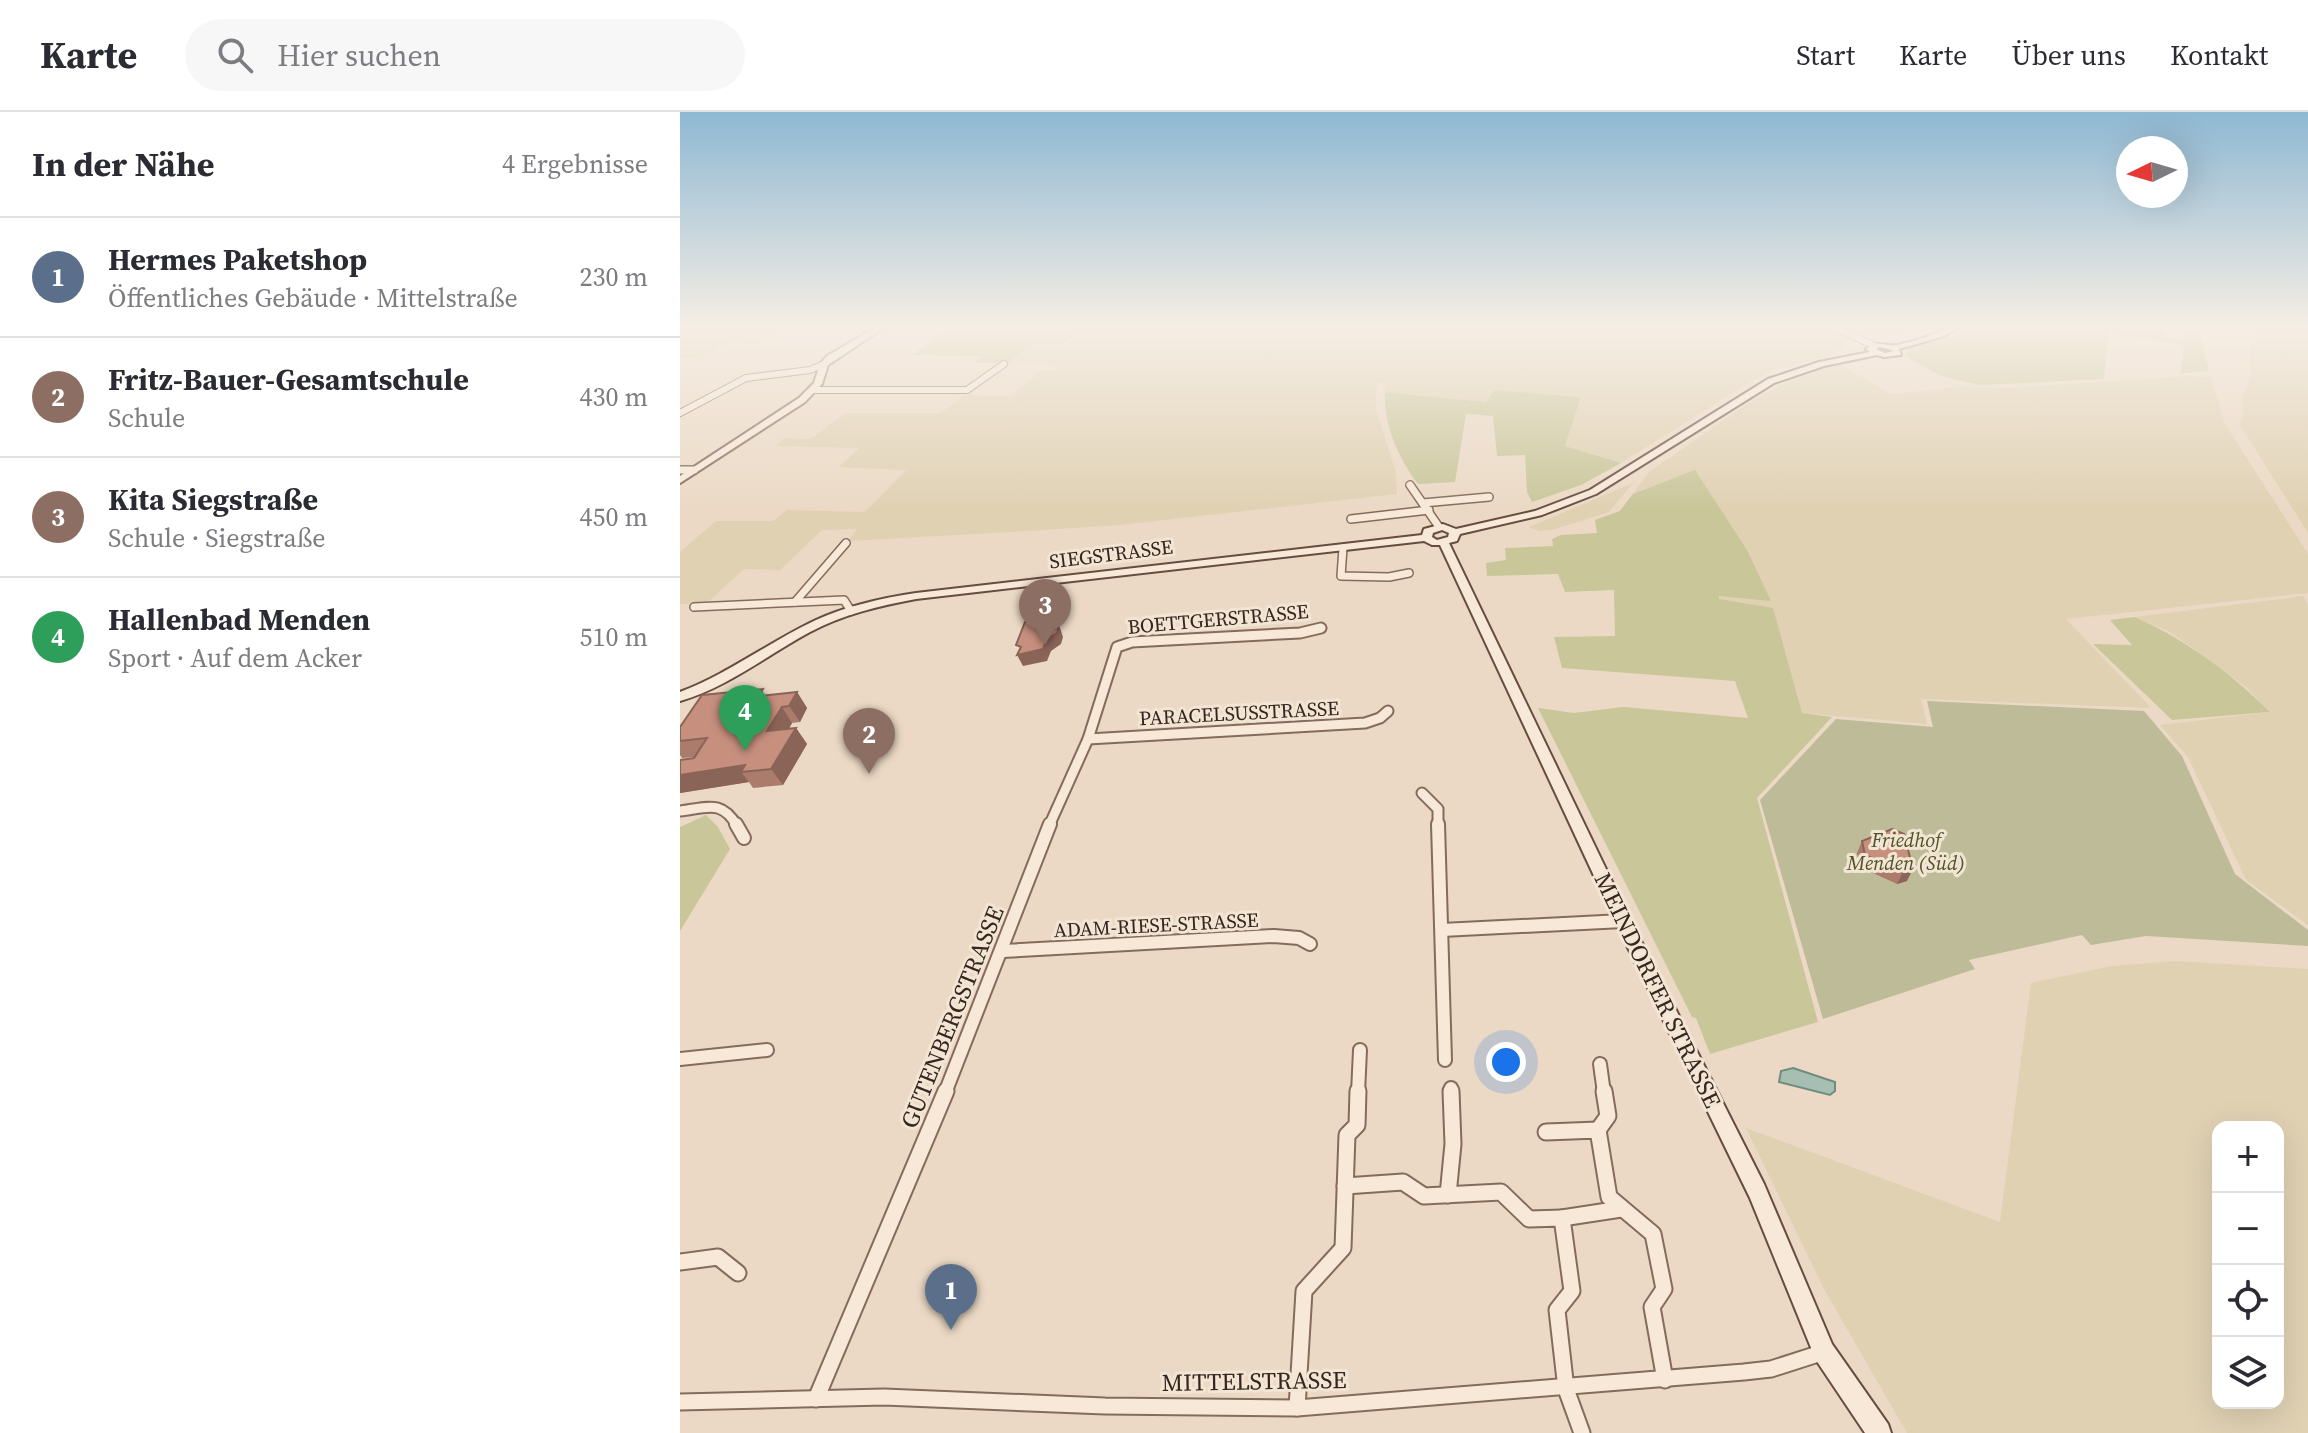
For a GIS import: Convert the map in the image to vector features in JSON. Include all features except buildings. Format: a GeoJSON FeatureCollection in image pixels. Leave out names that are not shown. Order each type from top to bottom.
{"type":"FeatureCollection","features":[{"type":"Feature","properties":{"kind":"main road"},"geometry":{"type":"LineString","coordinates":[[680,480],[815,387]]}},
{"type":"Feature","properties":{"kind":"main road"},"geometry":{"type":"LineString","coordinates":[[1446,534],[1428,531],[1426,538],[1446,534],[1538,513],[1593,492],[1762,387]]}},
{"type":"Feature","properties":{"kind":"main road","name":"MEINDORFER STRASSE"},"geometry":{"type":"LineString","coordinates":[[1446,534],[1623,921],[1757,1191],[1824,1352],[1879,1433]]}},
{"type":"Feature","properties":{"kind":"main road","name":"SIEGSTRASSE"},"geometry":{"type":"LineString","coordinates":[[680,697],[736,674],[805,630],[851,611],[909,597],[1426,538]]}},
{"type":"Feature","properties":{"kind":"street"},"geometry":{"type":"LineString","coordinates":[[680,413],[727,387]]}},
{"type":"Feature","properties":{"kind":"street"},"geometry":{"type":"LineString","coordinates":[[813,390],[967,390],[972,387]]}},
{"type":"Feature","properties":{"kind":"street"},"geometry":{"type":"LineString","coordinates":[[680,470],[694,470]]}},
{"type":"Feature","properties":{"kind":"street","name":"MEINDORFER STRASSE"},"geometry":{"type":"LineString","coordinates":[[1410,485],[1446,534]]}},
{"type":"Feature","properties":{"kind":"street"},"geometry":{"type":"LineString","coordinates":[[1351,519],[1489,497]]}},
{"type":"Feature","properties":{"kind":"street"},"geometry":{"type":"LineString","coordinates":[[795,602],[846,543]]}},
{"type":"Feature","properties":{"kind":"street"},"geometry":{"type":"LineString","coordinates":[[1343,548],[1341,576],[1389,577],[1409,573]]}},
{"type":"Feature","properties":{"kind":"street"},"geometry":{"type":"LineString","coordinates":[[694,607],[844,600],[851,611]]}},
{"type":"Feature","properties":{"kind":"street","name":"BOETTGERSTRASSE"},"geometry":{"type":"LineString","coordinates":[[1117,647],[1132,642],[1300,633],[1321,628]]}},
{"type":"Feature","properties":{"kind":"street","name":"GUTENBERGSTRASSE"},"geometry":{"type":"LineString","coordinates":[[816,1399],[921,1153],[1003,951],[1045,835],[1088,739],[1113,676],[1117,647]]}},
{"type":"Feature","properties":{"kind":"street","name":"PARACELSUSSTRASSE"},"geometry":{"type":"LineString","coordinates":[[1088,739],[1365,723],[1380,718],[1388,711]]}},
{"type":"Feature","properties":{"kind":"street"},"geometry":{"type":"LineString","coordinates":[[1422,793],[1438,809],[1445,1060]]}},
{"type":"Feature","properties":{"kind":"street"},"geometry":{"type":"LineString","coordinates":[[680,811],[721,807],[729,812],[744,838]]}},
{"type":"Feature","properties":{"kind":"street"},"geometry":{"type":"LineString","coordinates":[[1442,930],[1623,921]]}},
{"type":"Feature","properties":{"kind":"street","name":"ADAM-RIESE-STRASSE"},"geometry":{"type":"LineString","coordinates":[[1003,951],[1274,936],[1299,938],[1310,944]]}},
{"type":"Feature","properties":{"kind":"street"},"geometry":{"type":"LineString","coordinates":[[680,1059],[767,1050]]}},
{"type":"Feature","properties":{"kind":"street"},"geometry":{"type":"LineString","coordinates":[[1297,1408],[1304,1291],[1343,1248],[1347,1135],[1357,1125],[1360,1050]]}},
{"type":"Feature","properties":{"kind":"street"},"geometry":{"type":"LineString","coordinates":[[1600,1064],[1608,1116],[1598,1130],[1609,1197],[1653,1234],[1664,1289],[1652,1307],[1665,1380]]}},
{"type":"Feature","properties":{"kind":"street"},"geometry":{"type":"LineString","coordinates":[[1448,1195],[1453,1144],[1451,1088]]}},
{"type":"Feature","properties":{"kind":"street"},"geometry":{"type":"LineString","coordinates":[[1546,1132],[1598,1130]]}},
{"type":"Feature","properties":{"kind":"street"},"geometry":{"type":"LineString","coordinates":[[1345,1186],[1403,1182],[1424,1196],[1501,1192],[1529,1219],[1562,1218],[1621,1209]]}},
{"type":"Feature","properties":{"kind":"street"},"geometry":{"type":"LineString","coordinates":[[1562,1218],[1572,1291],[1557,1310],[1566,1389],[1582,1433]]}},
{"type":"Feature","properties":{"kind":"street"},"geometry":{"type":"LineString","coordinates":[[680,1262],[718,1257],[738,1273]]}},
{"type":"Feature","properties":{"kind":"street","name":"MITTELSTRASSE"},"geometry":{"type":"LineString","coordinates":[[680,1402],[884,1397],[1105,1406],[1297,1408],[1566,1389],[1771,1369],[1824,1352]]}},
{"type":"Feature","properties":{"kind":"shaded area"},"geometry":{"type":"Polygon","coordinates":[[[1022,387],[1377,387],[1376,409],[1396,473],[1397,494],[1119,525],[1044,530],[848,541],[857,529],[822,530],[780,570],[744,569],[707,603],[680,604],[680,552],[716,521],[773,521],[787,510],[865,512],[906,470],[839,467],[859,448],[774,446],[785,438],[811,439],[845,413],[941,413],[964,395],[1012,396],[1022,387]]]}},
{"type":"Feature","properties":{"kind":"shaded area"},"geometry":{"type":"Polygon","coordinates":[[[1386,387],[1743,387],[1621,463],[1565,447],[1581,397],[1494,390],[1487,402],[1385,392],[1386,387]]]}},
{"type":"Feature","properties":{"kind":"shaded area"},"geometry":{"type":"Polygon","coordinates":[[[1778,387],[1878,387],[1891,394],[1959,387],[2214,387],[2225,424],[2308,554],[2308,593],[2066,619],[2151,708],[1921,699],[1927,724],[1802,713],[1735,681],[1718,596],[1620,511],[1649,472],[1757,397],[1778,387]]]}},
{"type":"Feature","properties":{"kind":"shaded area"},"geometry":{"type":"Polygon","coordinates":[[[2247,387],[2308,387],[2308,533],[2240,425],[2243,414],[2241,399],[2247,387]]]}},
{"type":"Feature","properties":{"kind":"shaded area"},"geometry":{"type":"Polygon","coordinates":[[[1494,390],[1581,397],[1565,446],[1621,463],[1581,485],[1532,502],[1527,492],[1525,455],[1497,456],[1493,416],[1466,414],[1455,482],[1418,484],[1394,441],[1387,417],[1385,392],[1486,402],[1494,390]]]}},
{"type":"Feature","properties":{"kind":"shaded area"},"geometry":{"type":"Polygon","coordinates":[[[1695,470],[1747,550],[1771,601],[1719,596],[1719,599],[1773,608],[1802,713],[1832,717],[1757,798],[1818,1022],[1710,1054],[1696,1018],[1692,1017],[1538,708],[1574,713],[1623,707],[1748,718],[1735,681],[1562,668],[1554,637],[1615,636],[1614,590],[1565,592],[1558,574],[1487,576],[1486,563],[1506,560],[1505,548],[1553,546],[1552,539],[1561,535],[1597,533],[1595,520],[1620,511],[1633,494],[1695,470]]]}},
{"type":"Feature","properties":{"kind":"shaded area"},"geometry":{"type":"Polygon","coordinates":[[[1633,483],[1609,512],[1552,530],[1540,531],[1529,527],[1633,483]]]}},
{"type":"Feature","properties":{"kind":"shaded area"},"geometry":{"type":"Polygon","coordinates":[[[2303,596],[2308,605],[2308,925],[2246,880],[2188,757],[2160,725],[2270,712],[2246,687],[2170,632],[2135,617],[2303,596]]]}},
{"type":"Feature","properties":{"kind":"shaded area"},"geometry":{"type":"Polygon","coordinates":[[[2135,617],[2207,658],[2270,712],[2172,720],[2093,644],[2132,645],[2110,620],[2135,617]]]}},
{"type":"Feature","properties":{"kind":"shaded area"},"geometry":{"type":"Polygon","coordinates":[[[706,815],[718,827],[730,849],[680,931],[680,827],[706,815]]]}},
{"type":"Feature","properties":{"kind":"shaded area"},"geometry":{"type":"Polygon","coordinates":[[[2174,961],[2308,969],[2308,1433],[1907,1433],[1824,1289],[1746,1128],[2000,1222],[2031,983],[2112,966],[2174,961]]]}},
{"type":"Feature","properties":{"kind":"shaded area"},"geometry":{"type":"Polygon","coordinates":[[[1793,1068],[1835,1082],[1835,1091],[1830,1095],[1779,1082],[1781,1071],[1793,1068]]]}},
{"type":"Feature","properties":{"kind":"green space","name":"Friedhof Menden (Süd)"},"geometry":{"type":"Polygon","coordinates":[[[1927,701],[2144,711],[2182,756],[2235,874],[2308,930],[2308,946],[2146,936],[2091,945],[2082,935],[1969,960],[1975,969],[1823,1019],[1760,800],[1836,719],[1933,727],[1927,701]]]}},
{"type":"Feature","properties":{"kind":"place","name":"Kita Siegstraße"},"geometry":{"type":"Point","coordinates":[1045,645]}},
{"type":"Feature","properties":{"kind":"place","name":"Hallenbad Menden"},"geometry":{"type":"Point","coordinates":[745,751]}},
{"type":"Feature","properties":{"kind":"place","name":"Fritz-Bauer-Gesamtschule"},"geometry":{"type":"Point","coordinates":[869,774]}},
{"type":"Feature","properties":{"kind":"place","name":"Hermes Paketshop"},"geometry":{"type":"Point","coordinates":[951,1330]}}]}
